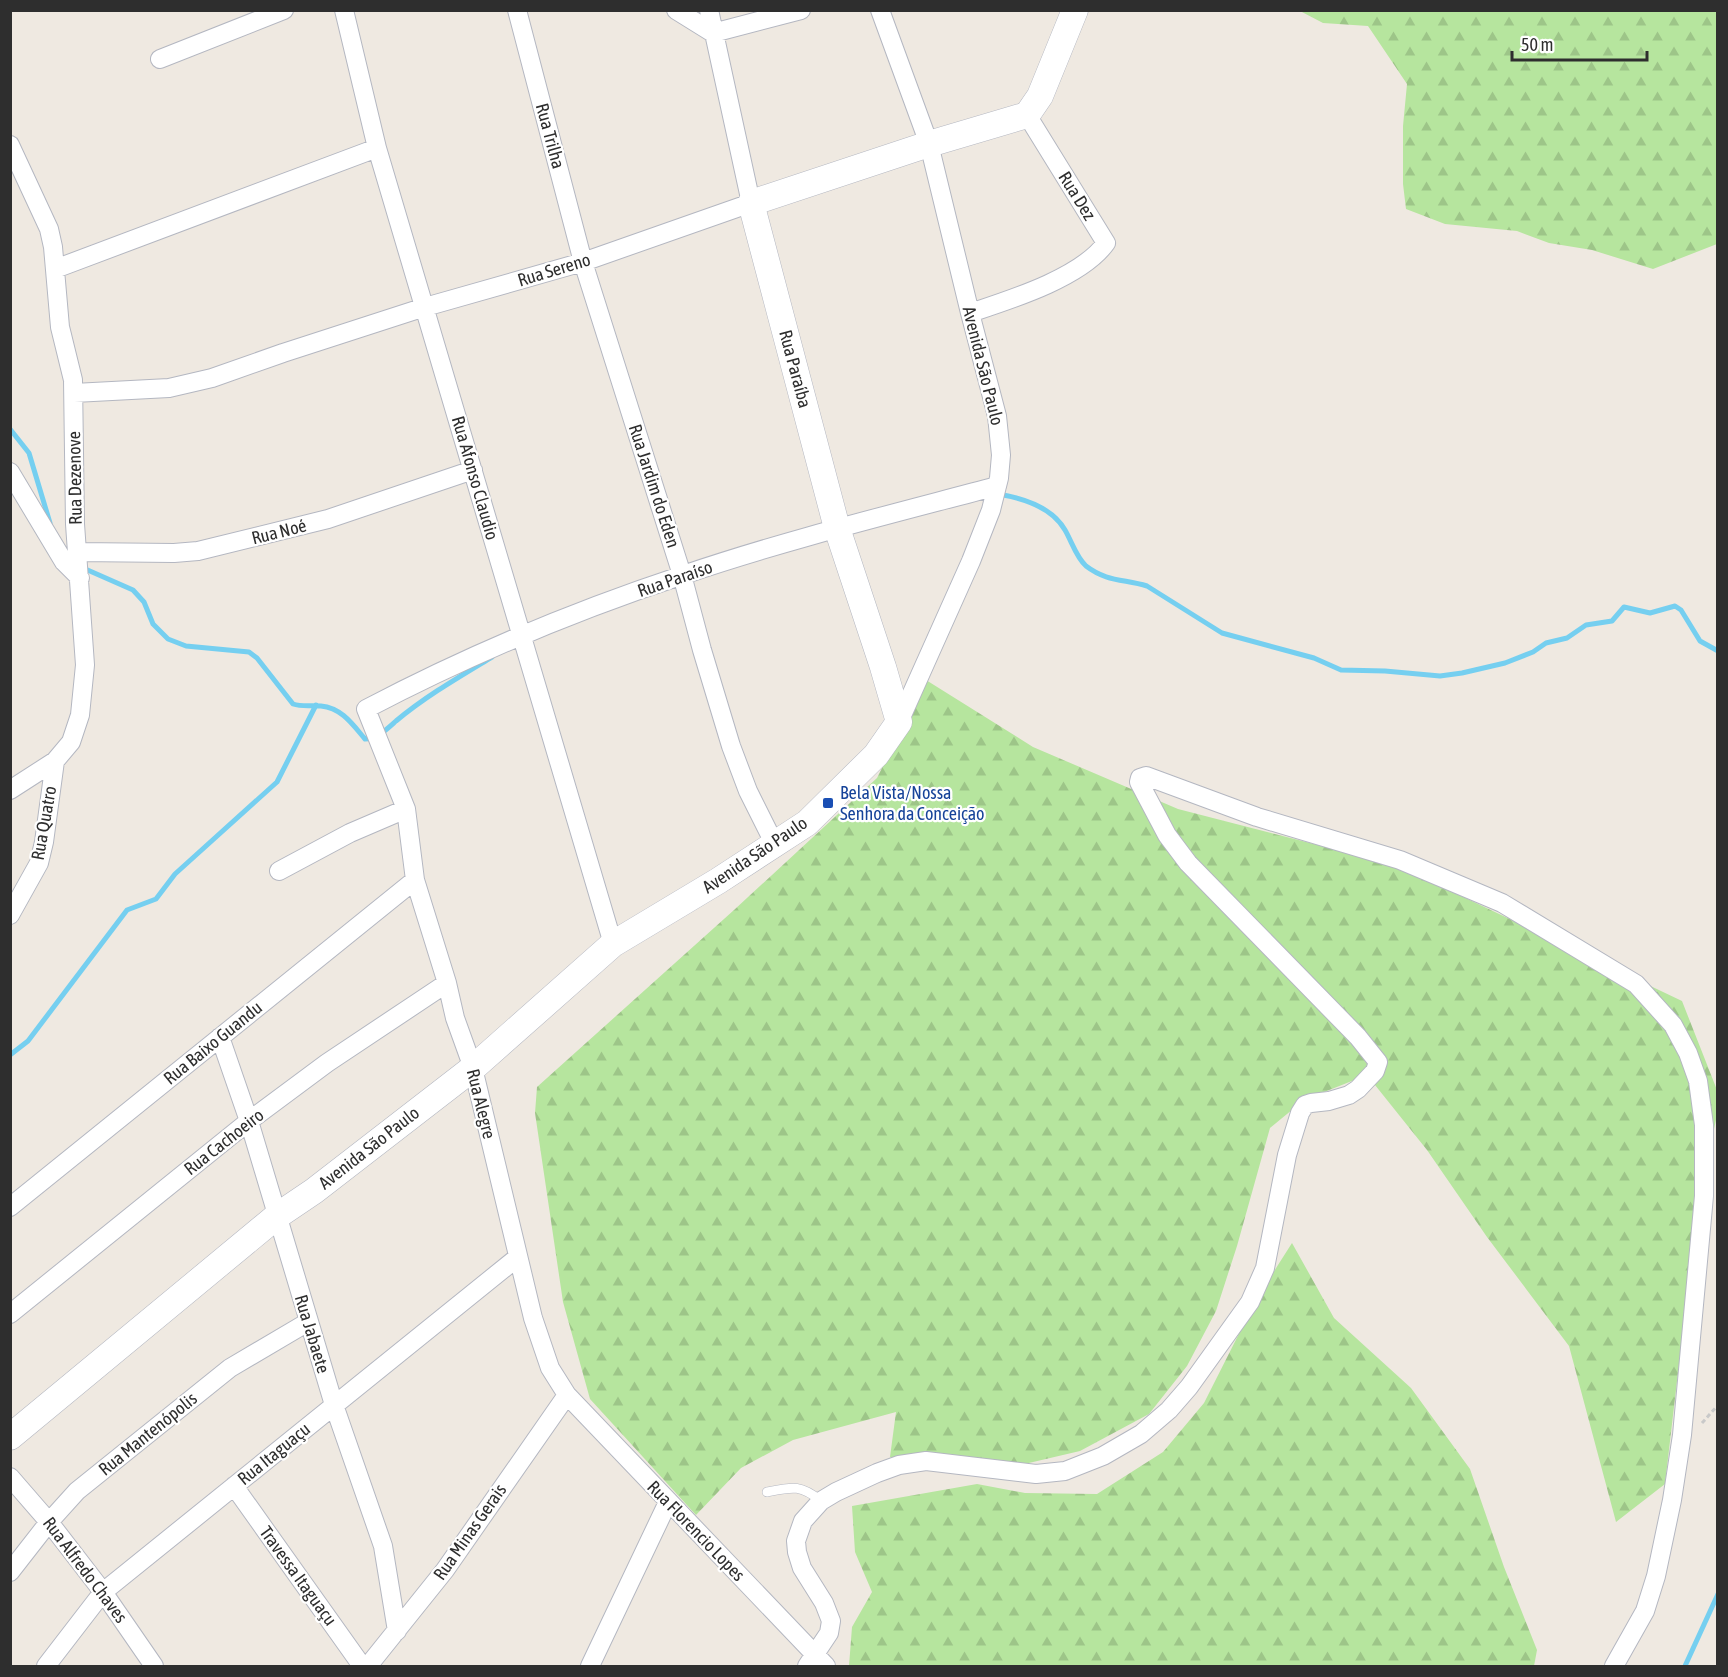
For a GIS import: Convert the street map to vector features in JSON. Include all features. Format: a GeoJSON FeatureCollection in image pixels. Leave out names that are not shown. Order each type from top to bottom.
{"type":"FeatureCollection","features":[{"type":"Feature","properties":{"kind":"street"},"geometry":{"type":"LineString","coordinates":[[160,58],[284,10]]}},
{"type":"Feature","properties":{"kind":"street","name":"Rua Afonso Claudio"},"geometry":{"type":"LineString","coordinates":[[344,10],[377,148],[612,944]]}},
{"type":"Feature","properties":{"kind":"street","name":"Rua Trilha"},"geometry":{"type":"LineString","coordinates":[[517,10],[583,262]]}},
{"type":"Feature","properties":{"kind":"street"},"geometry":{"type":"LineString","coordinates":[[676,10],[713,33],[801,10]]}},
{"type":"Feature","properties":{"kind":"street","name":"Rua Paraíba"},"geometry":{"type":"LineString","coordinates":[[709,10],[751,203],[837,528],[884,667],[899,722]]}},
{"type":"Feature","properties":{"kind":"street","name":"Avenida São Paulo"},"geometry":{"type":"LineString","coordinates":[[10,1437],[277,1216],[314,1191],[473,1068],[612,944],[807,823],[876,755],[899,722],[971,561],[991,510],[1001,455],[997,416],[929,144],[880,10]]}},
{"type":"Feature","properties":{"kind":"street"},"geometry":{"type":"LineString","coordinates":[[1027,115],[1040,96],[1074,10]]}},
{"type":"Feature","properties":{"kind":"street","name":"Rua Sereno"},"geometry":{"type":"LineString","coordinates":[[74,393],[155,390],[184,386],[212,378],[425,307],[583,262],[929,144],[1027,115]]}},
{"type":"Feature","properties":{"kind":"street","name":"Rua Dez"},"geometry":{"type":"LineString","coordinates":[[970,313],[1025,294],[1050,282],[1077,267],[1106,243],[1027,115]]}},
{"type":"Feature","properties":{"kind":"street","name":"Rua Dezenove"},"geometry":{"type":"LineString","coordinates":[[10,145],[49,229],[60,327],[73,380],[74,491],[85,665],[80,715],[71,742],[55,761],[10,790]]}},
{"type":"Feature","properties":{"kind":"street"},"geometry":{"type":"LineString","coordinates":[[55,269],[377,148]]}},
{"type":"Feature","properties":{"kind":"street","name":"Rua Jardim do Eden"},"geometry":{"type":"LineString","coordinates":[[583,262],[682,575],[731,746],[748,791],[775,844]]}},
{"type":"Feature","properties":{"kind":"street","name":"Rua Noé"},"geometry":{"type":"LineString","coordinates":[[77,552],[174,553],[198,551],[328,519],[473,470]]}},
{"type":"Feature","properties":{"kind":"street"},"geometry":{"type":"LineString","coordinates":[[10,472],[64,562],[80,578]]}},
{"type":"Feature","properties":{"kind":"street","name":"Rua Paraíso"},"geometry":{"type":"LineString","coordinates":[[366,710],[416,683],[522,635],[682,575],[837,528],[997,486]]}},
{"type":"Feature","properties":{"kind":"street","name":"Rua Alegre"},"geometry":{"type":"LineString","coordinates":[[366,710],[406,809],[415,880],[455,1018],[473,1068],[533,1318],[557,1381],[567,1395]]}},
{"type":"Feature","properties":{"kind":"street","name":"Rua Quatro"},"geometry":{"type":"LineString","coordinates":[[10,915],[39,863],[55,761]]}},
{"type":"Feature","properties":{"kind":"street"},"geometry":{"type":"LineString","coordinates":[[816,1662],[829,1633],[831,1621],[824,1604],[802,1568],[796,1541],[804,1521],[821,1502],[836,1492],[877,1473],[926,1461],[1036,1474],[1065,1472],[1103,1456],[1141,1434],[1169,1410],[1189,1386],[1250,1302],[1265,1268],[1287,1155],[1300,1113],[1305,1105],[1349,1095],[1358,1089],[1377,1068],[1378,1062],[1358,1038],[1188,863],[1167,835],[1138,782],[1140,778],[1146,776],[1257,817],[1400,860],[1502,903],[1636,984],[1673,1026],[1688,1053],[1698,1081],[1704,1125],[1704,1196],[1682,1435],[1672,1500],[1656,1576],[1645,1611],[1614,1666]]}},
{"type":"Feature","properties":{"kind":"street"},"geometry":{"type":"LineString","coordinates":[[279,871],[322,847],[406,809]]}},
{"type":"Feature","properties":{"kind":"street","name":"Rua Baixo Guandu"},"geometry":{"type":"LineString","coordinates":[[10,1207],[415,880]]}},
{"type":"Feature","properties":{"kind":"street","name":"Rua Cachoeiro"},"geometry":{"type":"LineString","coordinates":[[10,1314],[249,1121],[327,1063],[447,984]]}},
{"type":"Feature","properties":{"kind":"street","name":"Rua Jabaete"},"geometry":{"type":"LineString","coordinates":[[220,1038],[249,1121],[334,1405],[383,1546],[397,1631]]}},
{"type":"Feature","properties":{"kind":"street","name":"Rua Itaguaçu"},"geometry":{"type":"LineString","coordinates":[[46,1666],[104,1592],[518,1257]]}},
{"type":"Feature","properties":{"kind":"street","name":"Rua Mantenópolis"},"geometry":{"type":"LineString","coordinates":[[10,1572],[49,1522],[77,1491],[230,1368],[308,1322]]}},
{"type":"Feature","properties":{"kind":"street","name":"Rua Florencio Lopes"},"geometry":{"type":"LineString","coordinates":[[567,1395],[816,1662]]}},
{"type":"Feature","properties":{"kind":"street","name":"Rua Minas Gerais"},"geometry":{"type":"LineString","coordinates":[[368,1666],[445,1570],[567,1395]]}},
{"type":"Feature","properties":{"kind":"street","name":"Rua Alfredo Chaves"},"geometry":{"type":"LineString","coordinates":[[10,1477],[104,1592],[151,1665]]}},
{"type":"Feature","properties":{"kind":"street","name":"Travessa Itaguaçu"},"geometry":{"type":"LineString","coordinates":[[234,1486],[363,1666]]}},
{"type":"Feature","properties":{"kind":"street"},"geometry":{"type":"LineString","coordinates":[[590,1666],[668,1502]]}},
{"type":"Feature","properties":{"kind":"lane"},"geometry":{"type":"LineString","coordinates":[[767,1492],[792,1487],[800,1488],[808,1490],[821,1502]]}},
{"type":"Feature","properties":{"kind":"green space"},"geometry":{"type":"Polygon","coordinates":[[[1300,11],[1717,11],[1717,244],[1653,269],[1592,250],[1549,243],[1517,231],[1445,224],[1406,209],[1403,184],[1403,126],[1407,84],[1368,26],[1323,23],[1300,11]]]}},
{"type":"Feature","properties":{"kind":"green space"},"geometry":{"type":"Polygon","coordinates":[[[926,680],[1033,747],[1178,809],[1396,865],[1682,1001],[1717,1090],[1718,1111],[1698,1201],[1665,1484],[1616,1522],[1569,1346],[1487,1237],[1427,1150],[1367,1075],[1304,1100],[1270,1128],[1216,1311],[1187,1366],[1149,1414],[1080,1451],[1008,1468],[954,1470],[890,1457],[896,1412],[793,1440],[741,1468],[696,1515],[590,1399],[563,1302],[535,1113],[537,1087],[877,778],[926,680]]]}},
{"type":"Feature","properties":{"kind":"green space"},"geometry":{"type":"Polygon","coordinates":[[[1292,1243],[1334,1318],[1411,1388],[1470,1469],[1504,1567],[1537,1650],[1534,1666],[849,1666],[852,1627],[872,1592],[855,1552],[852,1506],[977,1484],[1025,1493],[1097,1494],[1163,1452],[1204,1403],[1257,1298],[1292,1243]]]}},
{"type":"Feature","properties":{"kind":"waterway"},"geometry":{"type":"LineString","coordinates":[[10,429],[29,453],[50,523]]}},
{"type":"Feature","properties":{"kind":"waterway"},"geometry":{"type":"LineString","coordinates":[[998,494],[1026,501],[1052,515],[1065,530],[1079,558],[1086,566],[1101,575],[1147,586],[1222,633],[1314,658],[1341,670],[1440,676],[1462,673],[1505,663],[1533,652],[1546,643],[1567,638],[1586,625],[1612,621],[1624,607],[1650,613],[1675,606],[1681,610],[1700,641],[1718,651]]}},
{"type":"Feature","properties":{"kind":"waterway"},"geometry":{"type":"LineString","coordinates":[[83,568],[133,590],[144,602],[153,624],[168,639],[186,646],[249,652],[257,658],[293,704],[321,706],[335,710],[346,718],[365,739],[382,733],[431,695],[492,657]]}},
{"type":"Feature","properties":{"kind":"waterway"},"geometry":{"type":"LineString","coordinates":[[10,1055],[28,1041],[127,910],[156,899],[175,874],[277,782],[316,705]]}},
{"type":"Feature","properties":{"kind":"waterway"},"geometry":{"type":"LineString","coordinates":[[1685,1666],[1718,1594]]}},
{"type":"Feature","properties":{"kind":"place","name":"Bela Vista/Nossa Senhora da Conceição"},"geometry":{"type":"Point","coordinates":[828,803]}}]}
